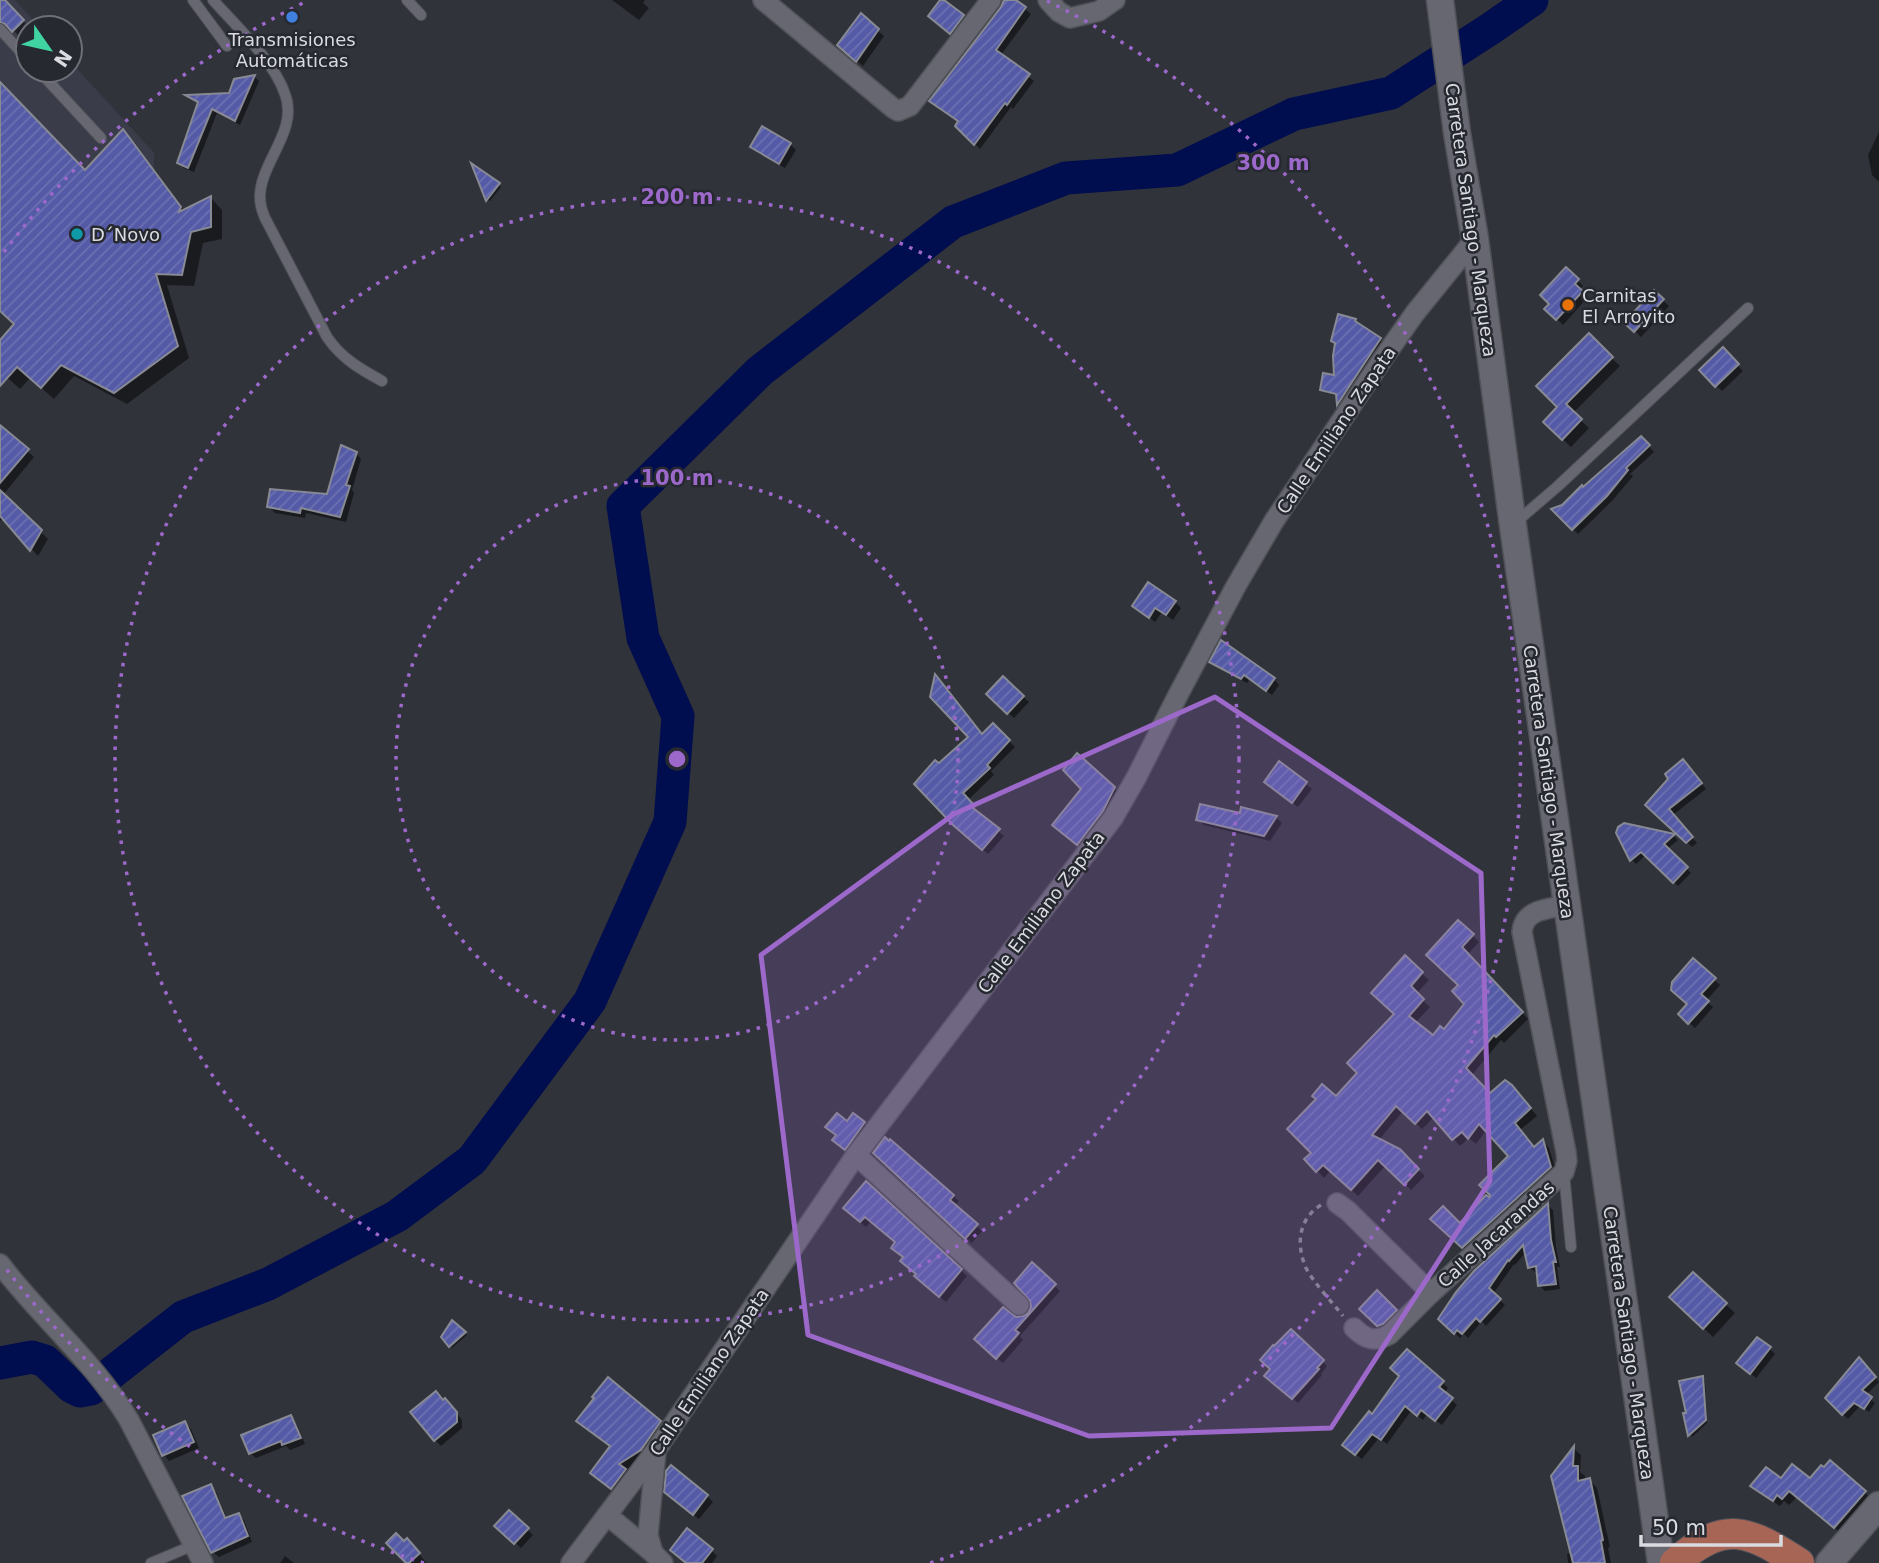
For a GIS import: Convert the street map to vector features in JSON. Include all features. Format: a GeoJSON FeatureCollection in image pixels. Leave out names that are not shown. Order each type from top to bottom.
{"type":"FeatureCollection","features":[{"type":"Feature","properties":{"kind":"main road","name":"Carretera Santiago - Marqueza"},"geometry":{"type":"LineString","coordinates":[[1440,0],[1661,1563]]}},
{"type":"Feature","properties":{"kind":"main road"},"geometry":{"type":"LineString","coordinates":[[1829,1563],[1879,1505]]}},
{"type":"Feature","properties":{"kind":"main road"},"geometry":{"type":"LineString","coordinates":[[1675,1563],[1690,1549],[1711,1537],[1735,1533],[1756,1537],[1799,1563]]}},
{"type":"Feature","properties":{"kind":"street"},"geometry":{"type":"LineString","coordinates":[[763,0],[898,111],[910,106],[991,0]]}},
{"type":"Feature","properties":{"kind":"street"},"geometry":{"type":"LineString","coordinates":[[1048,0],[1059,12],[1070,18],[1099,11],[1115,0]]}},
{"type":"Feature","properties":{"kind":"street","name":"Calle Emiliano Zapata"},"geometry":{"type":"LineString","coordinates":[[570,1563],[656,1450],[856,1155],[1113,818],[1236,586],[1275,521],[1395,341],[1475,239]]}},
{"type":"Feature","properties":{"kind":"street","name":"Calle Jacarandas"},"geometry":{"type":"LineString","coordinates":[[1353,1328],[1363,1337],[1373,1340],[1390,1334],[1564,1172],[1566,1152],[1522,932],[1523,924],[1532,914],[1567,905]]}},
{"type":"Feature","properties":{"kind":"street"},"geometry":{"type":"LineString","coordinates":[[856,1155],[1019,1306]]}},
{"type":"Feature","properties":{"kind":"street"},"geometry":{"type":"LineString","coordinates":[[1337,1203],[1431,1293]]}},
{"type":"Feature","properties":{"kind":"street"},"geometry":{"type":"LineString","coordinates":[[0,1264],[116,1398],[204,1563]]}},
{"type":"Feature","properties":{"kind":"street"},"geometry":{"type":"LineString","coordinates":[[656,1450],[648,1535],[658,1558]]}},
{"type":"Feature","properties":{"kind":"street"},"geometry":{"type":"LineString","coordinates":[[607,1515],[658,1558]]}},
{"type":"Feature","properties":{"kind":"lane"},"geometry":{"type":"LineString","coordinates":[[193,0],[227,46]]}},
{"type":"Feature","properties":{"kind":"lane"},"geometry":{"type":"LineString","coordinates":[[213,0],[254,45],[286,95],[288,111],[283,134],[262,181],[260,206],[265,218],[335,349],[359,369],[382,381]]}},
{"type":"Feature","properties":{"kind":"lane"},"geometry":{"type":"LineString","coordinates":[[407,0],[421,15]]}},
{"type":"Feature","properties":{"kind":"lane"},"geometry":{"type":"LineString","coordinates":[[0,29],[14,44]]}},
{"type":"Feature","properties":{"kind":"lane"},"geometry":{"type":"LineString","coordinates":[[51,84],[101,138]]}},
{"type":"Feature","properties":{"kind":"lane"},"geometry":{"type":"LineString","coordinates":[[1513,526],[1748,308]]}},
{"type":"Feature","properties":{"kind":"lane"},"geometry":{"type":"LineString","coordinates":[[1564,1172],[1571,1247]]}},
{"type":"Feature","properties":{"kind":"lane"},"geometry":{"type":"LineString","coordinates":[[151,1563],[194,1545]]}},
{"type":"Feature","properties":{"kind":"path"},"geometry":{"type":"LineString","coordinates":[[1337,1203],[1327,1202],[1317,1207],[1305,1219],[1301,1230],[1300,1249],[1307,1270],[1353,1328]]}},
{"type":"Feature","properties":{"kind":"highlighted area"},"geometry":{"type":"Polygon","coordinates":[[[1215,697],[1481,873],[1490,1181],[1331,1428],[1089,1436],[808,1335],[761,955],[954,814],[1215,697]]]}},
{"type":"Feature","properties":{"kind":"shaded area","name":"D´Novo"},"geometry":{"type":"Polygon","coordinates":[[[0,0],[15,0],[28,14],[14,14],[14,84],[84,84],[84,76],[154,153],[154,266],[178,346],[114,393],[50,359],[0,311],[0,0]]]}},
{"type":"Feature","properties":{"kind":"building"},"geometry":{"type":"Polygon","coordinates":[[[0,0],[5,0],[18,14],[14,14],[14,30],[12,32],[0,22],[0,0]]]}},
{"type":"Feature","properties":{"kind":"building"},"geometry":{"type":"Polygon","coordinates":[[[940,0],[944,0],[964,15],[950,34],[928,16],[940,0]]]}},
{"type":"Feature","properties":{"kind":"building"},"geometry":{"type":"Polygon","coordinates":[[[1004,0],[1016,0],[1026,7],[996,50],[1030,74],[974,145],[955,126],[958,121],[929,101],[1004,0]]]}},
{"type":"Feature","properties":{"kind":"building"},"geometry":{"type":"Polygon","coordinates":[[[861,13],[879,29],[856,62],[837,45],[861,13]]]}},
{"type":"Feature","properties":{"kind":"building"},"geometry":{"type":"Polygon","coordinates":[[[255,75],[235,121],[212,109],[188,168],[177,163],[198,102],[185,95],[229,93],[234,79],[255,75]]]}},
{"type":"Feature","properties":{"kind":"building","name":"D´Novo"},"geometry":{"type":"Polygon","coordinates":[[[0,82],[85,170],[123,129],[181,207],[179,212],[211,196],[211,227],[191,232],[182,275],[156,274],[178,346],[114,393],[61,365],[41,388],[17,367],[0,386],[0,340],[14,324],[0,311],[0,82]]]}},
{"type":"Feature","properties":{"kind":"building"},"geometry":{"type":"Polygon","coordinates":[[[762,126],[791,143],[779,164],[750,147],[762,126]]]}},
{"type":"Feature","properties":{"kind":"building"},"geometry":{"type":"Polygon","coordinates":[[[471,163],[500,183],[486,201],[471,163]]]}},
{"type":"Feature","properties":{"kind":"building"},"geometry":{"type":"Polygon","coordinates":[[[1566,267],[1579,279],[1575,284],[1583,291],[1556,320],[1544,309],[1549,304],[1540,295],[1566,267]]]}},
{"type":"Feature","properties":{"kind":"building"},"geometry":{"type":"Polygon","coordinates":[[[1654,290],[1664,299],[1634,332],[1624,323],[1654,290]]]}},
{"type":"Feature","properties":{"kind":"building"},"geometry":{"type":"Polygon","coordinates":[[[1338,314],[1356,319],[1355,321],[1381,338],[1337,405],[1336,394],[1320,390],[1323,373],[1334,375],[1335,343],[1331,341],[1338,314]]]}},
{"type":"Feature","properties":{"kind":"building"},"geometry":{"type":"Polygon","coordinates":[[[1589,333],[1613,357],[1566,404],[1582,419],[1562,440],[1543,422],[1557,407],[1536,386],[1589,333]]]}},
{"type":"Feature","properties":{"kind":"building"},"geometry":{"type":"Polygon","coordinates":[[[1723,347],[1739,364],[1715,387],[1699,370],[1723,347]]]}},
{"type":"Feature","properties":{"kind":"building"},"geometry":{"type":"Polygon","coordinates":[[[0,425],[29,449],[0,483],[0,425]]]}},
{"type":"Feature","properties":{"kind":"building"},"geometry":{"type":"Polygon","coordinates":[[[1641,436],[1650,445],[1626,468],[1628,470],[1607,496],[1572,530],[1551,509],[1562,505],[1641,436]]]}},
{"type":"Feature","properties":{"kind":"building"},"geometry":{"type":"Polygon","coordinates":[[[341,445],[357,452],[346,485],[350,486],[340,517],[301,508],[300,513],[267,507],[270,489],[327,494],[341,445]]]}},
{"type":"Feature","properties":{"kind":"building"},"geometry":{"type":"Polygon","coordinates":[[[0,490],[42,530],[30,551],[0,516],[0,490]]]}},
{"type":"Feature","properties":{"kind":"building"},"geometry":{"type":"Polygon","coordinates":[[[1148,582],[1176,601],[1166,615],[1155,608],[1149,618],[1132,606],[1148,582]]]}},
{"type":"Feature","properties":{"kind":"building"},"geometry":{"type":"Polygon","coordinates":[[[1221,640],[1275,678],[1266,691],[1244,675],[1241,679],[1209,662],[1221,640]]]}},
{"type":"Feature","properties":{"kind":"building"},"geometry":{"type":"Polygon","coordinates":[[[935,674],[982,734],[993,723],[1010,740],[987,765],[990,768],[963,793],[975,806],[973,808],[1000,829],[982,850],[953,825],[914,784],[935,760],[939,763],[968,737],[930,697],[935,674]]]}},
{"type":"Feature","properties":{"kind":"building"},"geometry":{"type":"Polygon","coordinates":[[[1003,676],[1024,696],[1007,714],[986,694],[1003,676]]]}},
{"type":"Feature","properties":{"kind":"building"},"geometry":{"type":"Polygon","coordinates":[[[1077,753],[1115,787],[1103,811],[1077,845],[1052,825],[1081,789],[1063,770],[1077,753]]]}},
{"type":"Feature","properties":{"kind":"building"},"geometry":{"type":"Polygon","coordinates":[[[1683,759],[1702,783],[1669,809],[1693,837],[1686,843],[1645,805],[1668,779],[1665,774],[1683,759]]]}},
{"type":"Feature","properties":{"kind":"building"},"geometry":{"type":"Polygon","coordinates":[[[1279,761],[1307,782],[1292,803],[1264,782],[1279,761]]]}},
{"type":"Feature","properties":{"kind":"building"},"geometry":{"type":"Polygon","coordinates":[[[1200,804],[1240,813],[1241,807],[1277,816],[1264,836],[1196,820],[1200,804]]]}},
{"type":"Feature","properties":{"kind":"building"},"geometry":{"type":"Polygon","coordinates":[[[1624,823],[1675,834],[1664,844],[1688,867],[1673,883],[1641,852],[1630,861],[1616,833],[1618,827],[1624,823]]]}},
{"type":"Feature","properties":{"kind":"building"},"geometry":{"type":"Polygon","coordinates":[[[1458,920],[1474,934],[1462,947],[1523,1012],[1496,1037],[1494,1035],[1466,1068],[1490,1093],[1505,1080],[1512,1085],[1531,1108],[1515,1123],[1534,1147],[1543,1139],[1551,1167],[1462,1248],[1430,1219],[1443,1206],[1460,1223],[1486,1195],[1489,1197],[1479,1185],[1508,1156],[1479,1124],[1468,1139],[1462,1132],[1452,1140],[1427,1111],[1415,1124],[1396,1106],[1372,1135],[1400,1149],[1419,1169],[1404,1185],[1378,1160],[1351,1190],[1323,1165],[1316,1172],[1304,1159],[1311,1153],[1287,1129],[1316,1099],[1312,1096],[1322,1084],[1336,1096],[1357,1073],[1347,1063],[1394,1014],[1371,993],[1405,955],[1423,972],[1411,986],[1424,999],[1409,1016],[1433,1035],[1440,1026],[1444,1029],[1464,1004],[1452,991],[1458,985],[1426,955],[1458,920]]]}},
{"type":"Feature","properties":{"kind":"building"},"geometry":{"type":"Polygon","coordinates":[[[1693,958],[1716,978],[1701,994],[1709,1001],[1688,1024],[1678,1014],[1687,1004],[1671,990],[1672,982],[1693,958]]]}},
{"type":"Feature","properties":{"kind":"building"},"geometry":{"type":"Polygon","coordinates":[[[837,1113],[847,1121],[853,1113],[865,1122],[845,1150],[832,1140],[836,1135],[825,1127],[837,1113]]]}},
{"type":"Feature","properties":{"kind":"building"},"geometry":{"type":"Polygon","coordinates":[[[885,1137],[954,1195],[950,1200],[978,1224],[965,1239],[873,1153],[885,1137]]]}},
{"type":"Feature","properties":{"kind":"building"},"geometry":{"type":"Polygon","coordinates":[[[866,1181],[962,1269],[939,1297],[900,1261],[903,1257],[891,1248],[895,1242],[865,1217],[860,1222],[843,1208],[866,1181]]]}},
{"type":"Feature","properties":{"kind":"building"},"geometry":{"type":"Polygon","coordinates":[[[1548,1203],[1556,1262],[1553,1262],[1556,1284],[1538,1286],[1536,1266],[1528,1268],[1523,1245],[1508,1260],[1489,1288],[1501,1299],[1480,1322],[1476,1318],[1462,1334],[1457,1330],[1454,1334],[1438,1319],[1456,1292],[1474,1271],[1548,1203]]]}},
{"type":"Feature","properties":{"kind":"building"},"geometry":{"type":"Polygon","coordinates":[[[1032,1262],[1056,1284],[1015,1330],[1019,1333],[996,1359],[974,1339],[1003,1307],[1016,1317],[1028,1313],[1030,1301],[1014,1283],[1032,1262]]]}},
{"type":"Feature","properties":{"kind":"building"},"geometry":{"type":"Polygon","coordinates":[[[1693,1272],[1727,1303],[1703,1329],[1669,1297],[1693,1272]]]}},
{"type":"Feature","properties":{"kind":"building"},"geometry":{"type":"Polygon","coordinates":[[[1377,1290],[1397,1310],[1383,1324],[1377,1326],[1359,1309],[1377,1290]]]}},
{"type":"Feature","properties":{"kind":"building"},"geometry":{"type":"Polygon","coordinates":[[[452,1320],[466,1332],[449,1347],[441,1337],[452,1320]]]}},
{"type":"Feature","properties":{"kind":"building"},"geometry":{"type":"Polygon","coordinates":[[[1291,1329],[1324,1360],[1292,1399],[1264,1376],[1270,1369],[1260,1360],[1291,1329]]]}},
{"type":"Feature","properties":{"kind":"building"},"geometry":{"type":"Polygon","coordinates":[[[1757,1337],[1771,1347],[1750,1374],[1736,1363],[1757,1337]]]}},
{"type":"Feature","properties":{"kind":"building"},"geometry":{"type":"Polygon","coordinates":[[[1407,1349],[1444,1381],[1439,1387],[1453,1398],[1435,1421],[1421,1410],[1417,1416],[1405,1406],[1381,1440],[1372,1434],[1355,1455],[1342,1445],[1369,1411],[1372,1414],[1399,1376],[1390,1368],[1407,1349]]]}},
{"type":"Feature","properties":{"kind":"building"},"geometry":{"type":"Polygon","coordinates":[[[1859,1357],[1876,1377],[1862,1390],[1872,1397],[1864,1409],[1854,1403],[1842,1415],[1825,1398],[1859,1357]]]}},
{"type":"Feature","properties":{"kind":"building"},"geometry":{"type":"Polygon","coordinates":[[[1703,1376],[1706,1420],[1688,1436],[1679,1381],[1703,1376]]]}},
{"type":"Feature","properties":{"kind":"building"},"geometry":{"type":"Polygon","coordinates":[[[608,1377],[661,1421],[641,1450],[619,1464],[626,1469],[611,1489],[590,1473],[610,1446],[576,1421],[608,1377]]]}},
{"type":"Feature","properties":{"kind":"building"},"geometry":{"type":"Polygon","coordinates":[[[436,1391],[457,1412],[457,1422],[434,1441],[410,1412],[436,1391]]]}},
{"type":"Feature","properties":{"kind":"building"},"geometry":{"type":"Polygon","coordinates":[[[291,1415],[301,1438],[282,1445],[281,1441],[249,1454],[241,1435],[291,1415]]]}},
{"type":"Feature","properties":{"kind":"building"},"geometry":{"type":"Polygon","coordinates":[[[185,1421],[194,1442],[162,1456],[153,1435],[185,1421]]]}},
{"type":"Feature","properties":{"kind":"building"},"geometry":{"type":"Polygon","coordinates":[[[1574,1446],[1573,1466],[1578,1466],[1578,1481],[1590,1478],[1605,1563],[1573,1563],[1551,1476],[1574,1446]]]}},
{"type":"Feature","properties":{"kind":"building"},"geometry":{"type":"Polygon","coordinates":[[[1830,1460],[1866,1491],[1834,1528],[1789,1491],[1782,1499],[1777,1495],[1773,1501],[1750,1486],[1766,1467],[1781,1478],[1792,1464],[1810,1478],[1821,1465],[1824,1467],[1830,1460]]]}},
{"type":"Feature","properties":{"kind":"building"},"geometry":{"type":"Polygon","coordinates":[[[671,1465],[708,1495],[693,1515],[664,1492],[666,1471],[671,1465]]]}},
{"type":"Feature","properties":{"kind":"building"},"geometry":{"type":"Polygon","coordinates":[[[211,1484],[225,1518],[239,1513],[248,1536],[211,1553],[182,1496],[211,1484]]]}},
{"type":"Feature","properties":{"kind":"building"},"geometry":{"type":"Polygon","coordinates":[[[509,1510],[529,1528],[514,1544],[494,1526],[509,1510]]]}},
{"type":"Feature","properties":{"kind":"building"},"geometry":{"type":"Polygon","coordinates":[[[687,1528],[713,1549],[702,1563],[686,1563],[670,1550],[687,1528]]]}},
{"type":"Feature","properties":{"kind":"building"},"geometry":{"type":"Polygon","coordinates":[[[396,1533],[404,1541],[407,1538],[420,1553],[409,1563],[386,1543],[396,1533]]]}},
{"type":"Feature","properties":{"kind":"waterway"},"geometry":{"type":"LineString","coordinates":[[0,1363],[32,1357],[45,1361],[72,1387],[80,1391],[91,1389],[183,1317],[268,1284],[397,1216],[472,1160],[590,1001],[670,822],[678,716],[643,638],[623,506],[760,371],[953,222],[1066,178],[1177,170],[1294,114],[1391,93],[1532,0]]}},
{"type":"Feature","properties":{"kind":"place","name":"Transmisiones Automáticas"},"geometry":{"type":"Point","coordinates":[292,17]}},
{"type":"Feature","properties":{"kind":"place","name":"D´Novo"},"geometry":{"type":"Point","coordinates":[77,234]}},
{"type":"Feature","properties":{"kind":"place","name":"Carnitas El Arroyito"},"geometry":{"type":"Point","coordinates":[1568,305]}}]}
